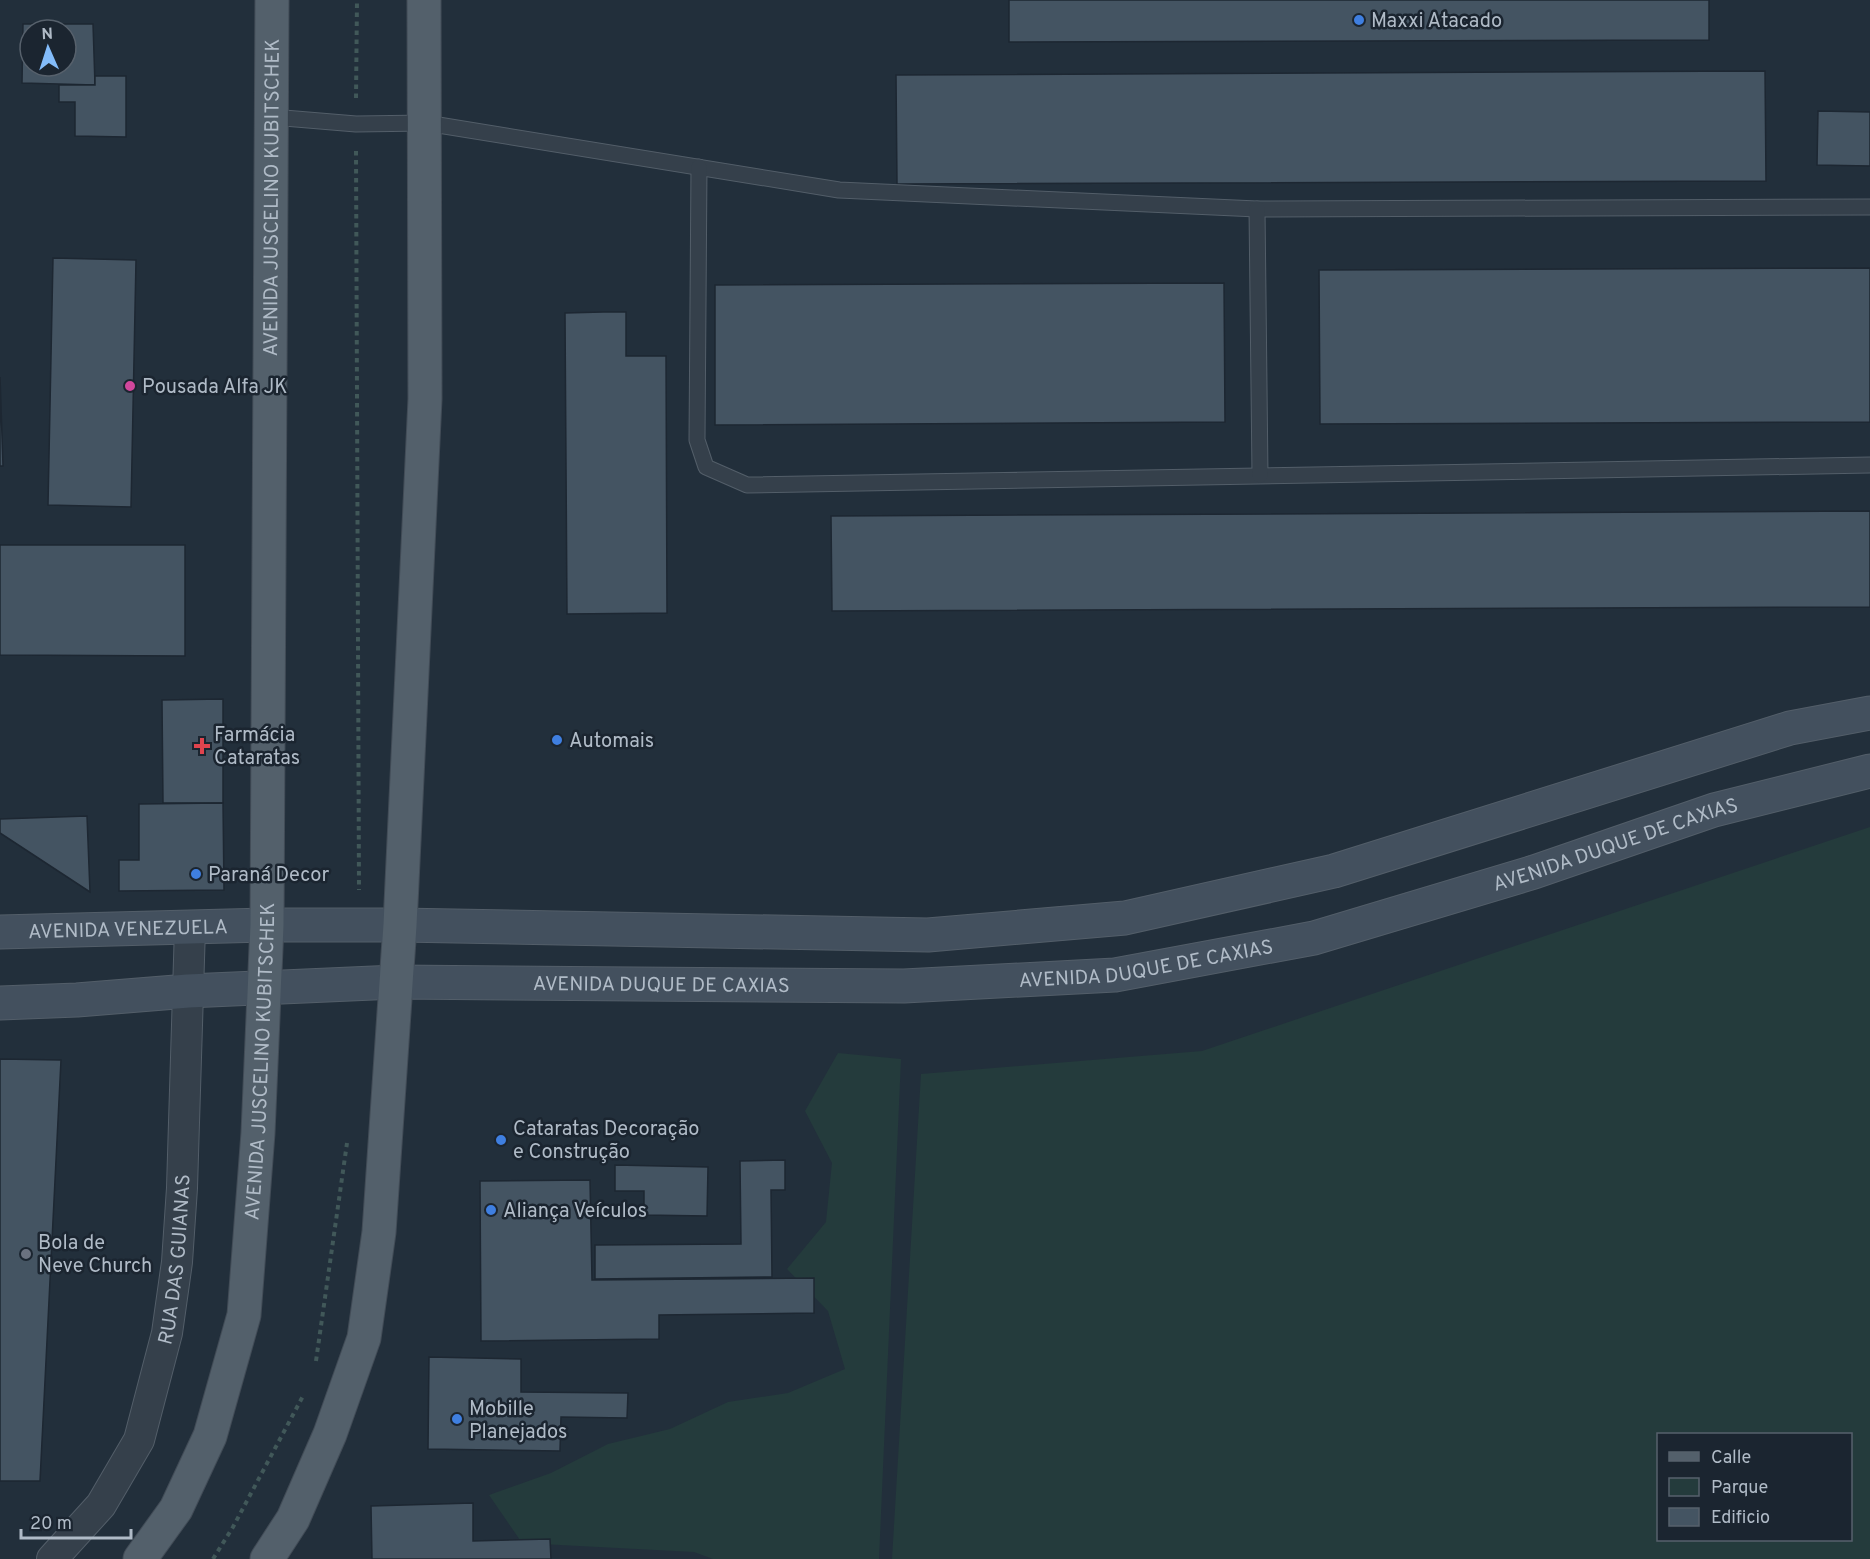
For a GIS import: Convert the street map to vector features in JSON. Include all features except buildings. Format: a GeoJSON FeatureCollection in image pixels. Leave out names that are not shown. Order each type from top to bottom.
{"type":"FeatureCollection","features":[{"type":"Feature","properties":{"kind":"main road","name":"AVENIDA JUSCELINO KUBITSCHEK"},"geometry":{"type":"LineString","coordinates":[[140,1559],[176,1509],[210,1437],[244,1315],[258,1133],[267,925],[272,0]]}},
{"type":"Feature","properties":{"kind":"main road"},"geometry":{"type":"LineString","coordinates":[[267,1559],[293,1520],[330,1434],[364,1338],[379,1232],[400,925],[425,399],[424,0]]}},
{"type":"Feature","properties":{"kind":"main road"},"geometry":{"type":"LineString","coordinates":[[400,925],[928,935],[1125,918],[1334,871],[1790,728],[1870,713]]}},
{"type":"Feature","properties":{"kind":"main road","name":"AVENIDA DUQUE DE CAXIAS"},"geometry":{"type":"LineString","coordinates":[[396,982],[904,986],[1115,975],[1314,938],[1534,872],[1714,810],[1870,771]]}},
{"type":"Feature","properties":{"kind":"main road","name":"AVENIDA VENEZUELA"},"geometry":{"type":"LineString","coordinates":[[0,932],[267,925],[400,925]]}},
{"type":"Feature","properties":{"kind":"main road"},"geometry":{"type":"LineString","coordinates":[[0,1003],[77,1000],[188,991],[396,982]]}},
{"type":"Feature","properties":{"kind":"street","name":"RUA DAS GUIANAS"},"geometry":{"type":"LineString","coordinates":[[52,1559],[101,1505],[139,1440],[167,1333],[178,1252],[187,1080],[190,927]]}},
{"type":"Feature","properties":{"kind":"lane"},"geometry":{"type":"LineString","coordinates":[[272,117],[356,124],[426,123],[839,190],[1257,209],[1870,207]]}},
{"type":"Feature","properties":{"kind":"lane"},"geometry":{"type":"LineString","coordinates":[[699,167],[697,440],[706,466],[747,484],[1870,465]]}},
{"type":"Feature","properties":{"kind":"lane"},"geometry":{"type":"LineString","coordinates":[[1257,209],[1260,475]]}},
{"type":"Feature","properties":{"kind":"path"},"geometry":{"type":"LineString","coordinates":[[357,0],[359,926]]}},
{"type":"Feature","properties":{"kind":"path"},"geometry":{"type":"LineString","coordinates":[[315,1364],[347,1139]]}},
{"type":"Feature","properties":{"kind":"path"},"geometry":{"type":"LineString","coordinates":[[213,1559],[233,1527],[308,1386]]}},
{"type":"Feature","properties":{"kind":"green space"},"geometry":{"type":"Polygon","coordinates":[[[1870,827],[1870,1559],[892,1559],[921,1074],[1202,1051],[1870,827]]]}},
{"type":"Feature","properties":{"kind":"green space"},"geometry":{"type":"Polygon","coordinates":[[[838,1053],[901,1059],[879,1559],[713,1559],[694,1552],[522,1543],[489,1495],[551,1473],[608,1444],[670,1429],[728,1402],[788,1393],[845,1369],[828,1311],[787,1269],[826,1222],[832,1163],[805,1111],[838,1053]]]}},
{"type":"Feature","properties":{"kind":"place","name":"Maxxi Atacado"},"geometry":{"type":"Point","coordinates":[1359,20]}},
{"type":"Feature","properties":{"kind":"place","name":"Pousada Alfa JK"},"geometry":{"type":"Point","coordinates":[130,386]}},
{"type":"Feature","properties":{"kind":"place","name":"Automais"},"geometry":{"type":"Point","coordinates":[557,740]}},
{"type":"Feature","properties":{"kind":"place","name":"Farmácia Cataratas"},"geometry":{"type":"Point","coordinates":[202,746]}},
{"type":"Feature","properties":{"kind":"place","name":"Paraná Decor"},"geometry":{"type":"Point","coordinates":[196,874]}},
{"type":"Feature","properties":{"kind":"place","name":"Cataratas Decoração e Construção"},"geometry":{"type":"Point","coordinates":[501,1140]}},
{"type":"Feature","properties":{"kind":"place","name":"Aliança Veículos"},"geometry":{"type":"Point","coordinates":[491,1210]}},
{"type":"Feature","properties":{"kind":"place","name":"Bola de Neve Church"},"geometry":{"type":"Point","coordinates":[26,1254]}},
{"type":"Feature","properties":{"kind":"place","name":"Mobille Planejados"},"geometry":{"type":"Point","coordinates":[457,1419]}}]}
